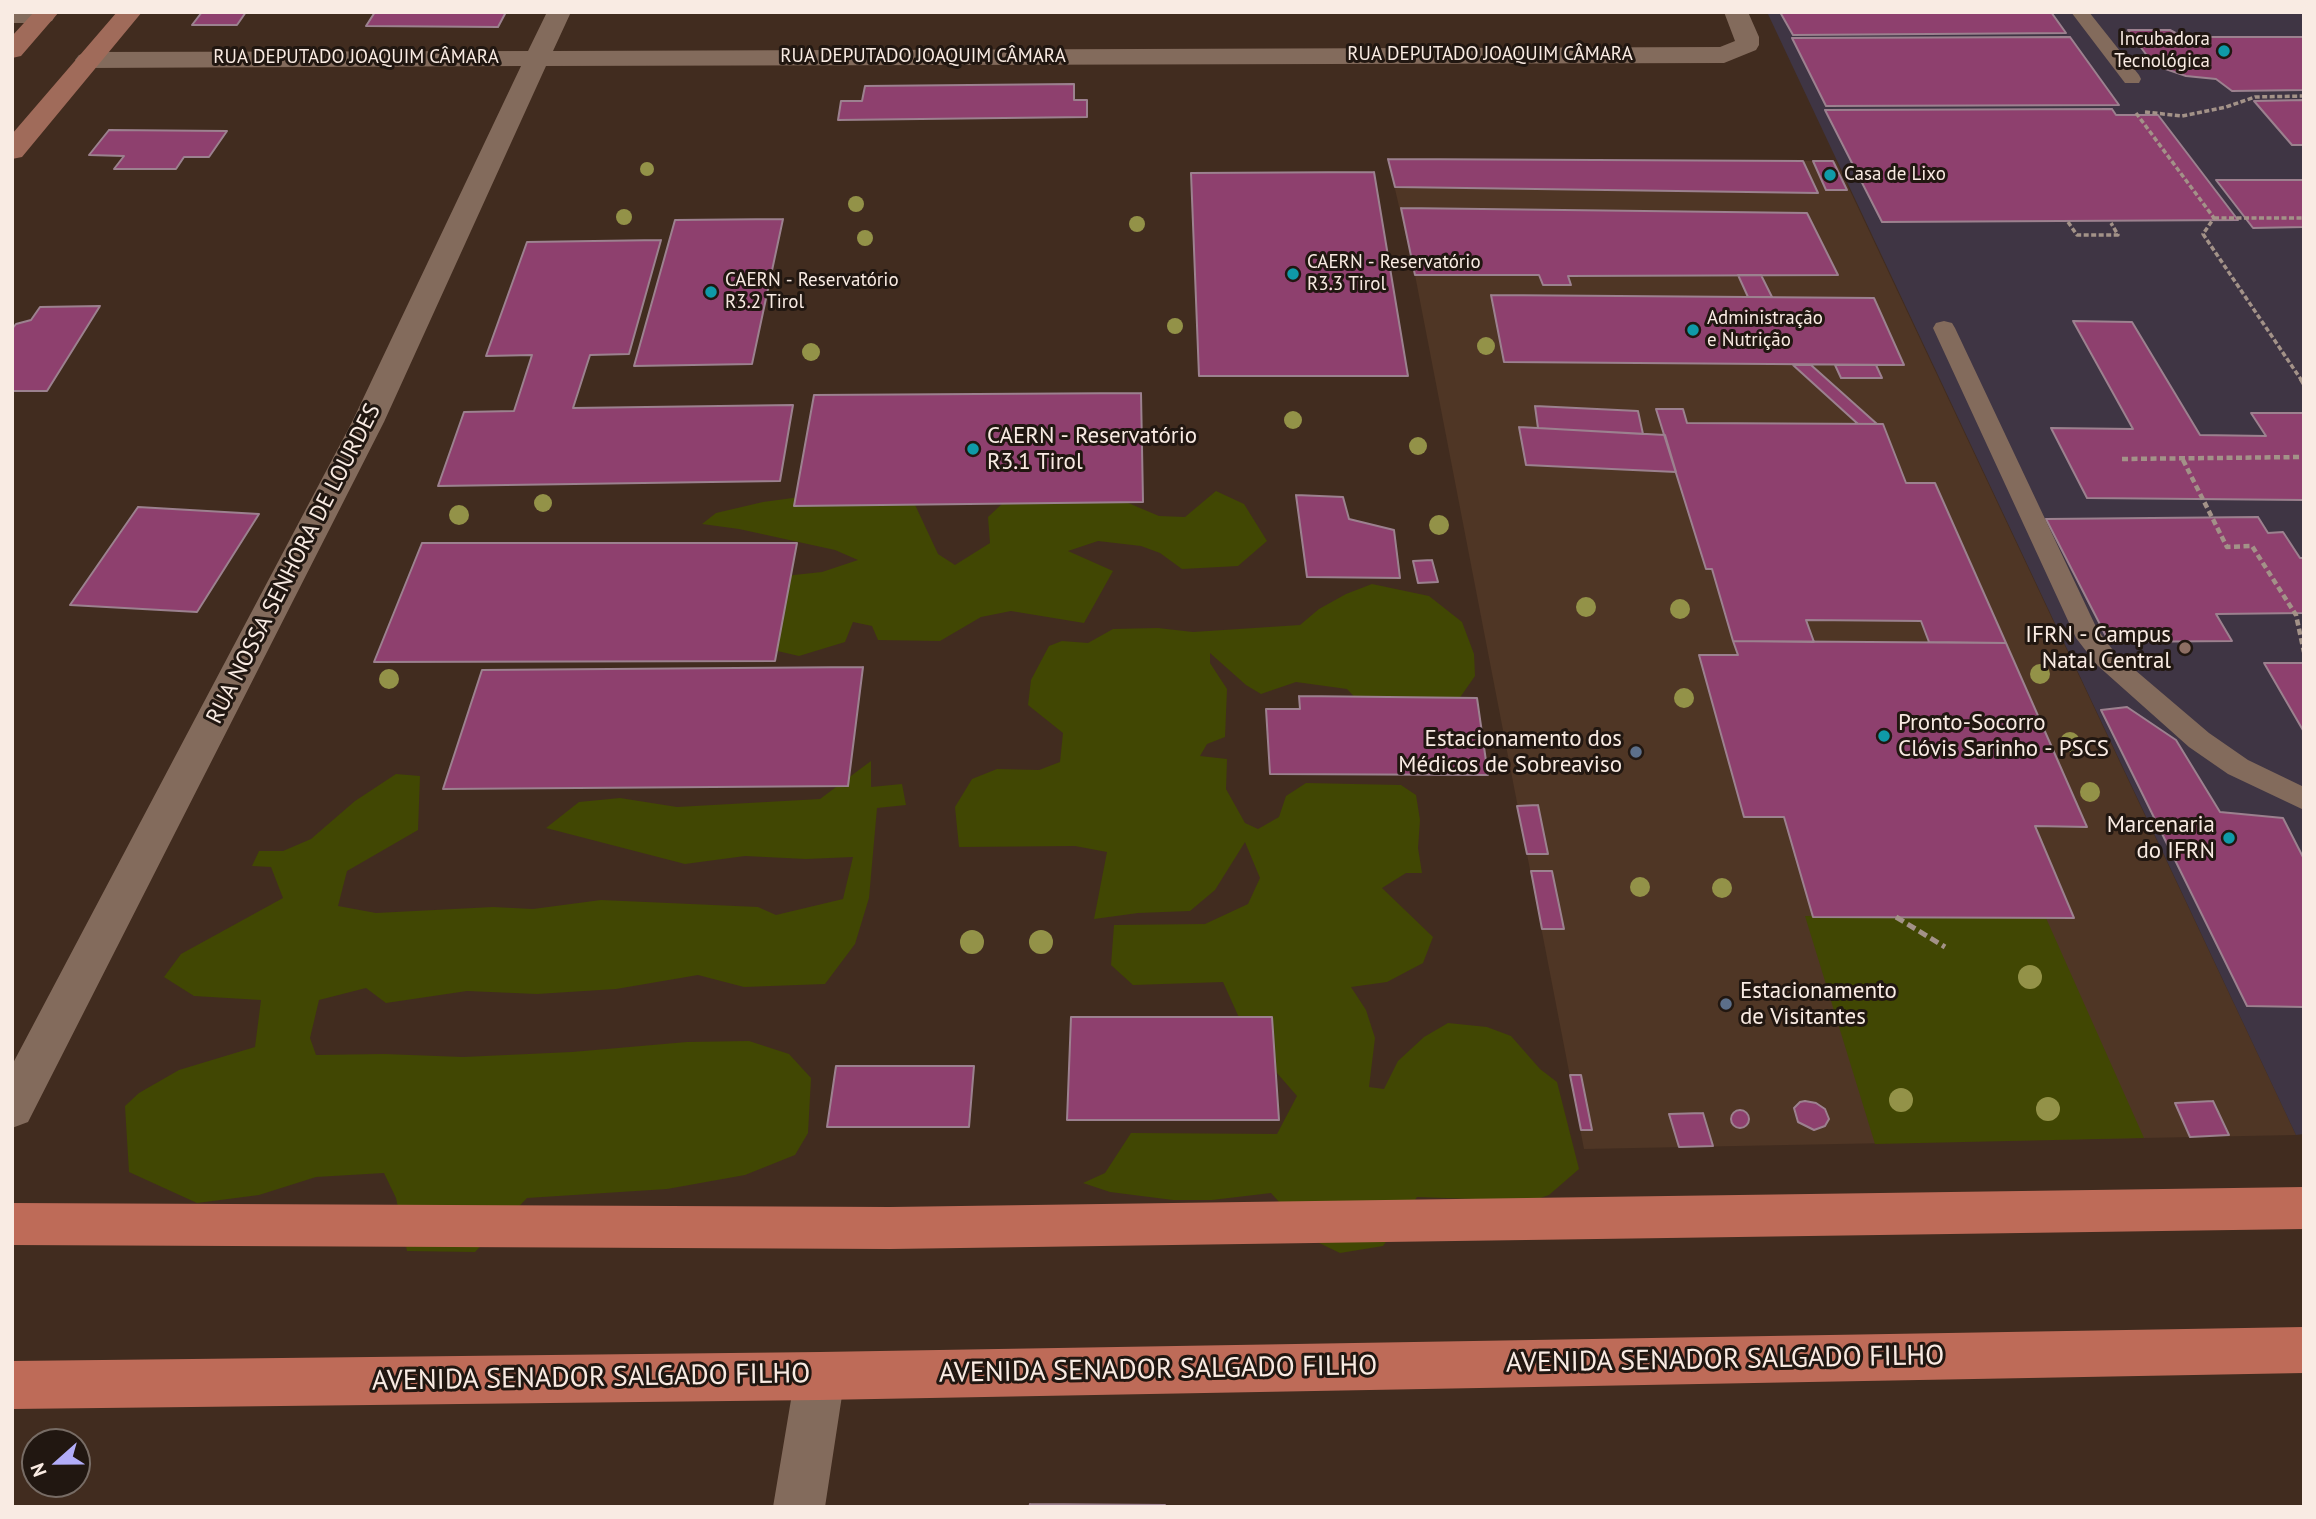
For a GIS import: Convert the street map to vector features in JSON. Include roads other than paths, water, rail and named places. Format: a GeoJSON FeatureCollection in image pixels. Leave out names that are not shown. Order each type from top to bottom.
{"type":"FeatureCollection","features":[{"type":"Feature","properties":{"kind":"main road"},"geometry":{"type":"LineString","coordinates":[[12,151],[130,12]]}},
{"type":"Feature","properties":{"kind":"main road"},"geometry":{"type":"LineString","coordinates":[[12,51],[45,14]]}},
{"type":"Feature","properties":{"kind":"main road"},"geometry":{"type":"LineString","coordinates":[[12,1224],[890,1228],[2304,1208]]}},
{"type":"Feature","properties":{"kind":"main road","name":"AVENIDA SENADOR SALGADO FILHO"},"geometry":{"type":"LineString","coordinates":[[12,1385],[820,1376],[2304,1350]]}},
{"type":"Feature","properties":{"kind":"street","name":"RUA NOSSA SENHORA DE LOURDES"},"geometry":{"type":"LineString","coordinates":[[12,1109],[368,422],[559,12]]}},
{"type":"Feature","properties":{"kind":"street","name":"RUA DEPUTADO JOAQUIM CÂMARA"},"geometry":{"type":"LineString","coordinates":[[88,60],[1724,55],[1747,46],[1747,37],[1736,12]]}},
{"type":"Feature","properties":{"kind":"street"},"geometry":{"type":"LineString","coordinates":[[12,16],[45,14]]}},
{"type":"Feature","properties":{"kind":"street"},"geometry":{"type":"LineString","coordinates":[[799,1507],[820,1376]]}},
{"type":"Feature","properties":{"kind":"lane"},"geometry":{"type":"LineString","coordinates":[[2080,12],[2132,79]]}},
{"type":"Feature","properties":{"kind":"lane"},"geometry":{"type":"LineString","coordinates":[[1944,328],[2085,632],[2106,659],[2133,685],[2199,740],[2238,767],[2304,800]]}},
{"type":"Feature","properties":{"kind":"place","name":"Incubadora Tecnológica"},"geometry":{"type":"Point","coordinates":[2224,51]}},
{"type":"Feature","properties":{"kind":"place","name":"Casa de Lixo"},"geometry":{"type":"Point","coordinates":[1830,175]}},
{"type":"Feature","properties":{"kind":"place","name":"CAERN - Reservatório R3.3 Tirol"},"geometry":{"type":"Point","coordinates":[1293,274]}},
{"type":"Feature","properties":{"kind":"place","name":"CAERN - Reservatório R3.2 Tirol"},"geometry":{"type":"Point","coordinates":[711,292]}},
{"type":"Feature","properties":{"kind":"place","name":"Administração e Nutrição"},"geometry":{"type":"Point","coordinates":[1693,330]}},
{"type":"Feature","properties":{"kind":"place","name":"CAERN - Reservatório R3.1 Tirol"},"geometry":{"type":"Point","coordinates":[973,449]}},
{"type":"Feature","properties":{"kind":"place","name":"IFRN - Campus Natal Central"},"geometry":{"type":"Point","coordinates":[2185,648]}},
{"type":"Feature","properties":{"kind":"place","name":"Pronto-Socorro Clóvis Sarinho - PSCS"},"geometry":{"type":"Point","coordinates":[1884,736]}},
{"type":"Feature","properties":{"kind":"place","name":"Estacionamento dos Médicos de Sobreaviso"},"geometry":{"type":"Point","coordinates":[1636,752]}},
{"type":"Feature","properties":{"kind":"place","name":"Marcenaria do IFRN"},"geometry":{"type":"Point","coordinates":[2229,838]}},
{"type":"Feature","properties":{"kind":"place","name":"Estacionamento de Visitantes"},"geometry":{"type":"Point","coordinates":[1726,1004]}}]}
